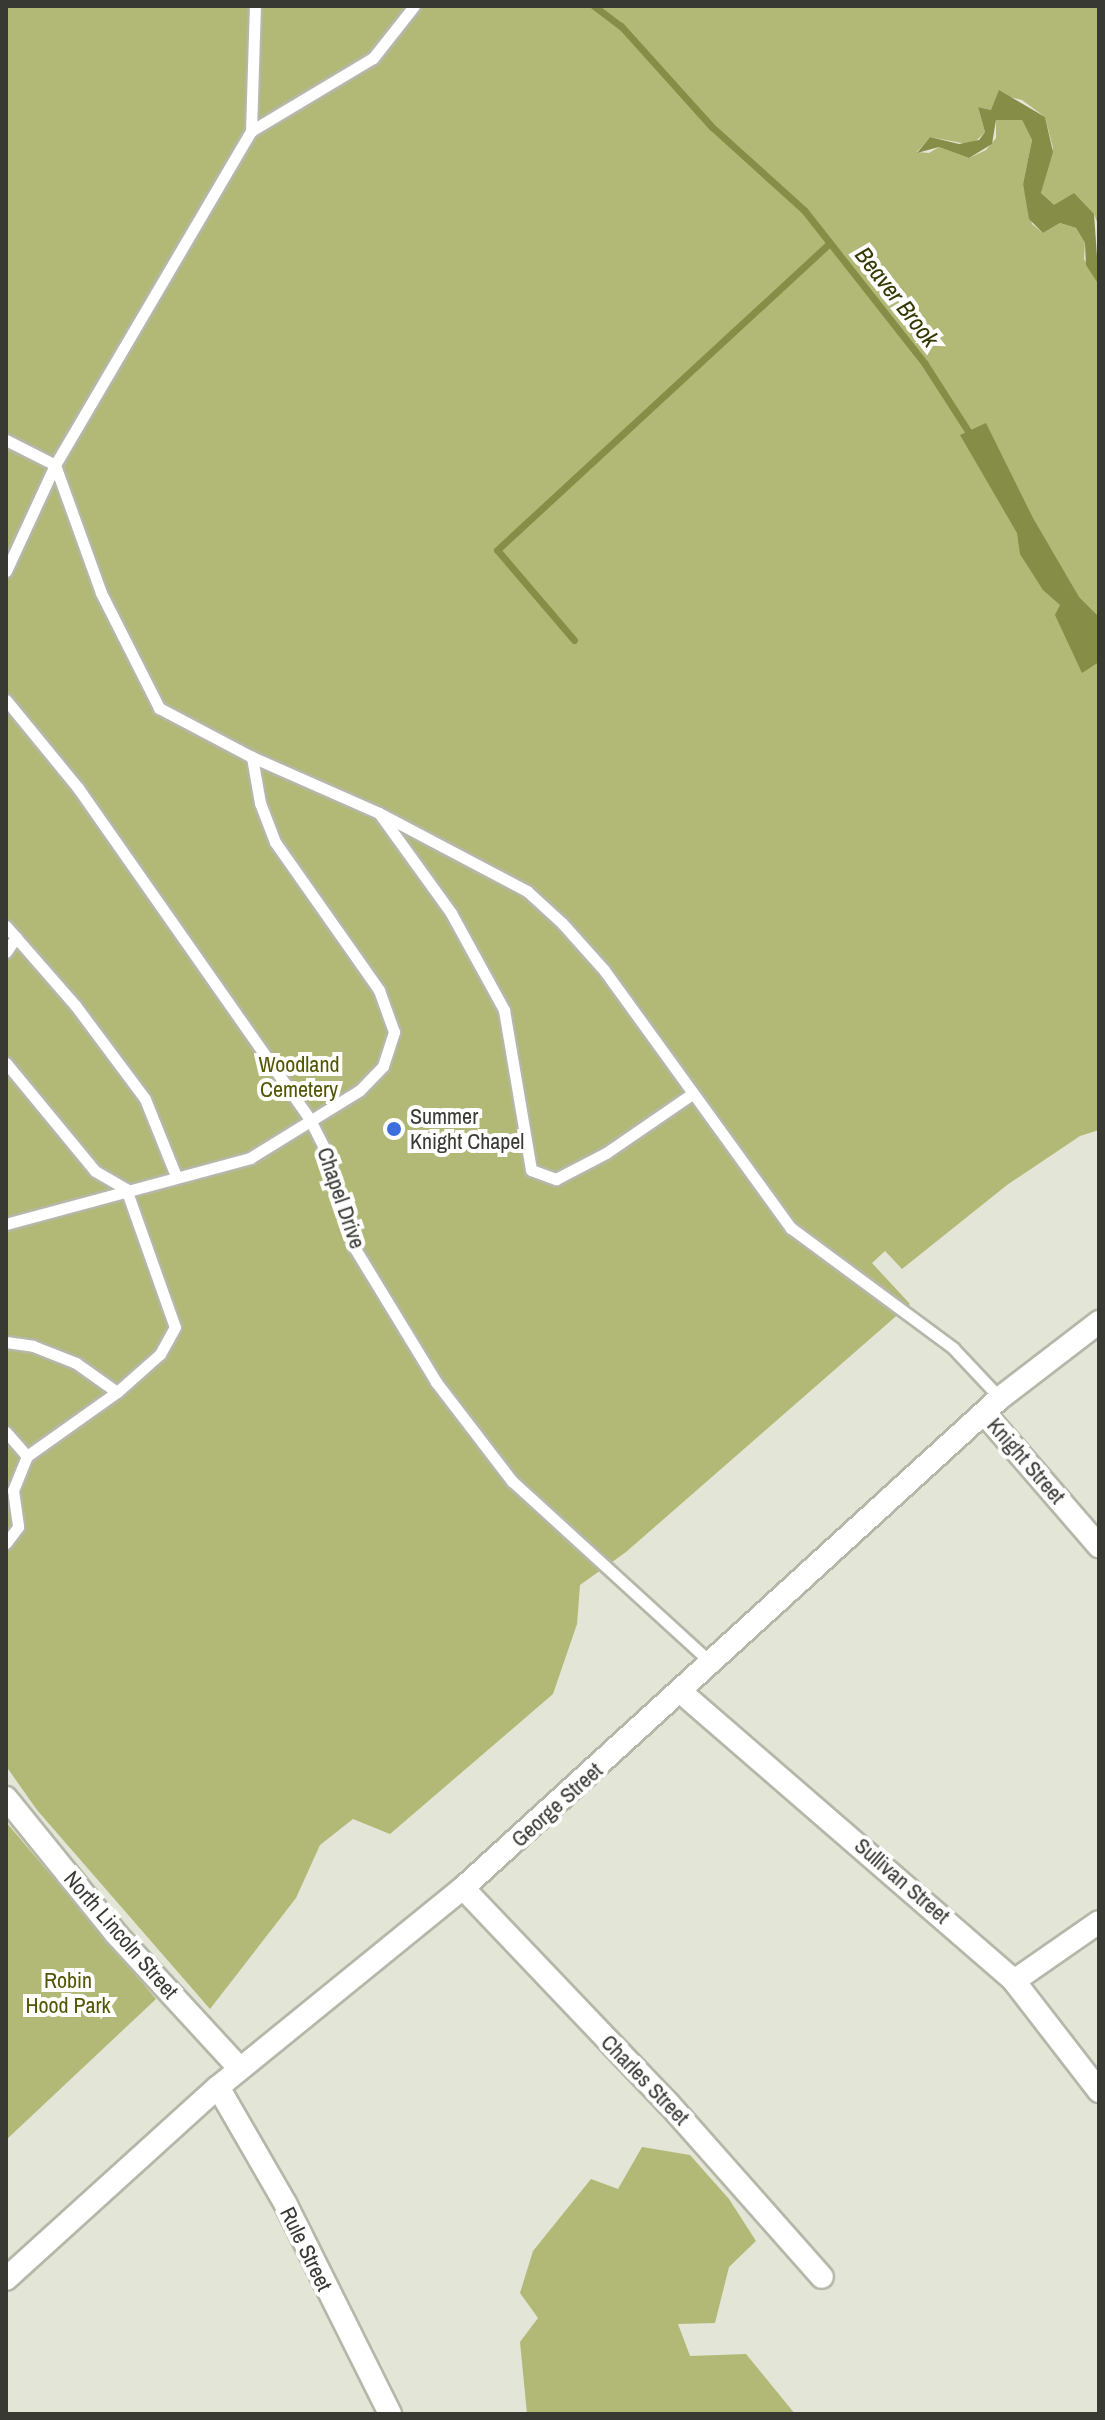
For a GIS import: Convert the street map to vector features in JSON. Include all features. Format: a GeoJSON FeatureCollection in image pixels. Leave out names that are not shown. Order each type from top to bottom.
{"type":"FeatureCollection","features":[{"type":"Feature","properties":{"kind":"street","name":"George Street"},"geometry":{"type":"LineString","coordinates":[[6,2279],[218,2087],[463,1888],[682,1693],[992,1406],[1099,1322]]}},
{"type":"Feature","properties":{"kind":"street","name":"Knight Street"},"geometry":{"type":"LineString","coordinates":[[992,1406],[1099,1546]]}},
{"type":"Feature","properties":{"kind":"street","name":"Sullivan Street"},"geometry":{"type":"LineString","coordinates":[[682,1693],[1014,1981],[1099,2091]]}},
{"type":"Feature","properties":{"kind":"street","name":"North Lincoln Street"},"geometry":{"type":"LineString","coordinates":[[6,1798],[116,1934],[240,2069]]}},
{"type":"Feature","properties":{"kind":"street","name":"Charles Street"},"geometry":{"type":"LineString","coordinates":[[463,1888],[668,2103],[822,2277]]}},
{"type":"Feature","properties":{"kind":"street"},"geometry":{"type":"LineString","coordinates":[[1014,1981],[1099,1922]]}},
{"type":"Feature","properties":{"kind":"street","name":"Rule Street"},"geometry":{"type":"LineString","coordinates":[[218,2087],[286,2205],[390,2414]]}},
{"type":"Feature","properties":{"kind":"lane"},"geometry":{"type":"LineString","coordinates":[[6,571],[10,547],[55,465],[251,131],[255,6]]}},
{"type":"Feature","properties":{"kind":"lane"},"geometry":{"type":"LineString","coordinates":[[251,131],[373,58],[414,6]]}},
{"type":"Feature","properties":{"kind":"lane"},"geometry":{"type":"LineString","coordinates":[[6,440],[55,465],[101,593],[159,708],[252,757],[379,813],[527,891],[604,970],[791,1228],[953,1348],[992,1406]]}},
{"type":"Feature","properties":{"kind":"lane","name":"Chapel Drive"},"geometry":{"type":"LineString","coordinates":[[6,700],[78,788],[309,1118],[327,1153],[354,1247],[436,1382],[512,1481],[712,1664]]}},
{"type":"Feature","properties":{"kind":"lane"},"geometry":{"type":"LineString","coordinates":[[6,1224],[126,1189],[250,1158],[368,1082],[383,1066],[394,1032],[379,990],[275,842],[260,803],[252,757]]}},
{"type":"Feature","properties":{"kind":"lane"},"geometry":{"type":"LineString","coordinates":[[379,813],[451,913],[504,1010],[531,1170],[556,1179],[606,1153],[692,1094]]}},
{"type":"Feature","properties":{"kind":"lane"},"geometry":{"type":"LineString","coordinates":[[6,926],[75,1005],[145,1099],[176,1176]]}},
{"type":"Feature","properties":{"kind":"lane"},"geometry":{"type":"LineString","coordinates":[[6,952],[16,937]]}},
{"type":"Feature","properties":{"kind":"lane"},"geometry":{"type":"LineString","coordinates":[[6,1063],[87,1163],[126,1189],[175,1327],[160,1354],[117,1392],[27,1456],[13,1490],[18,1527],[6,1543]]}},
{"type":"Feature","properties":{"kind":"lane"},"geometry":{"type":"LineString","coordinates":[[6,1342],[33,1346],[76,1363],[117,1392]]}},
{"type":"Feature","properties":{"kind":"lane"},"geometry":{"type":"LineString","coordinates":[[6,1432],[27,1456]]}},
{"type":"Feature","properties":{"kind":"green space","name":"Woodland Cemetery"},"geometry":{"type":"Polygon","coordinates":[[[6,6],[1099,6],[1099,227],[1094,214],[1052,205],[1041,193],[1053,148],[1045,117],[1022,100],[1001,95],[991,110],[978,107],[985,132],[972,145],[930,137],[917,152],[929,153],[939,147],[969,158],[986,150],[996,138],[996,120],[1022,120],[1032,140],[1023,184],[1032,224],[1043,233],[1060,223],[1076,228],[1085,243],[1084,259],[1099,285],[1099,1130],[1080,1136],[1007,1185],[902,1269],[885,1251],[872,1263],[910,1304],[626,1552],[580,1585],[577,1624],[553,1694],[390,1834],[353,1819],[320,1845],[296,1898],[210,2009],[37,1810],[6,1766],[6,6]]]}},
{"type":"Feature","properties":{"kind":"green space","name":"Robin Hood Park"},"geometry":{"type":"Polygon","coordinates":[[[6,1822],[156,1999],[6,2140],[6,1822]]]}},
{"type":"Feature","properties":{"kind":"green space"},"geometry":{"type":"Polygon","coordinates":[[[642,2147],[690,2155],[729,2199],[756,2241],[729,2267],[715,2323],[678,2324],[690,2356],[746,2354],[795,2414],[527,2414],[520,2342],[538,2318],[520,2293],[533,2251],[591,2179],[618,2189],[642,2147]]]}},
{"type":"Feature","properties":{"kind":"shaded area"},"geometry":{"type":"Polygon","coordinates":[[[999,90],[1045,117],[1053,152],[1041,193],[1054,205],[1074,193],[1094,214],[1099,285],[1086,265],[1085,243],[1076,228],[1060,223],[1043,233],[1029,219],[1023,184],[1032,140],[1022,120],[996,120],[992,144],[969,158],[939,147],[917,153],[930,137],[959,144],[979,140],[985,132],[978,107],[991,110],[999,90]]]}},
{"type":"Feature","properties":{"kind":"shaded area"},"geometry":{"type":"Polygon","coordinates":[[[986,423],[1033,518],[1079,597],[1099,617],[1099,662],[1082,673],[1055,615],[1060,605],[1043,590],[1020,554],[1017,533],[960,435],[986,423]]]}},
{"type":"Feature","properties":{"kind":"waterway","name":"Beaver Brook"},"geometry":{"type":"LineString","coordinates":[[594,6],[621,26],[712,127],[804,210],[925,364],[970,434]]}},
{"type":"Feature","properties":{"kind":"waterway"},"geometry":{"type":"LineString","coordinates":[[574,640],[497,550],[830,243]]}},
{"type":"Feature","properties":{"kind":"place","name":"Summer Knight Chapel"},"geometry":{"type":"Point","coordinates":[394,1129]}}]}
